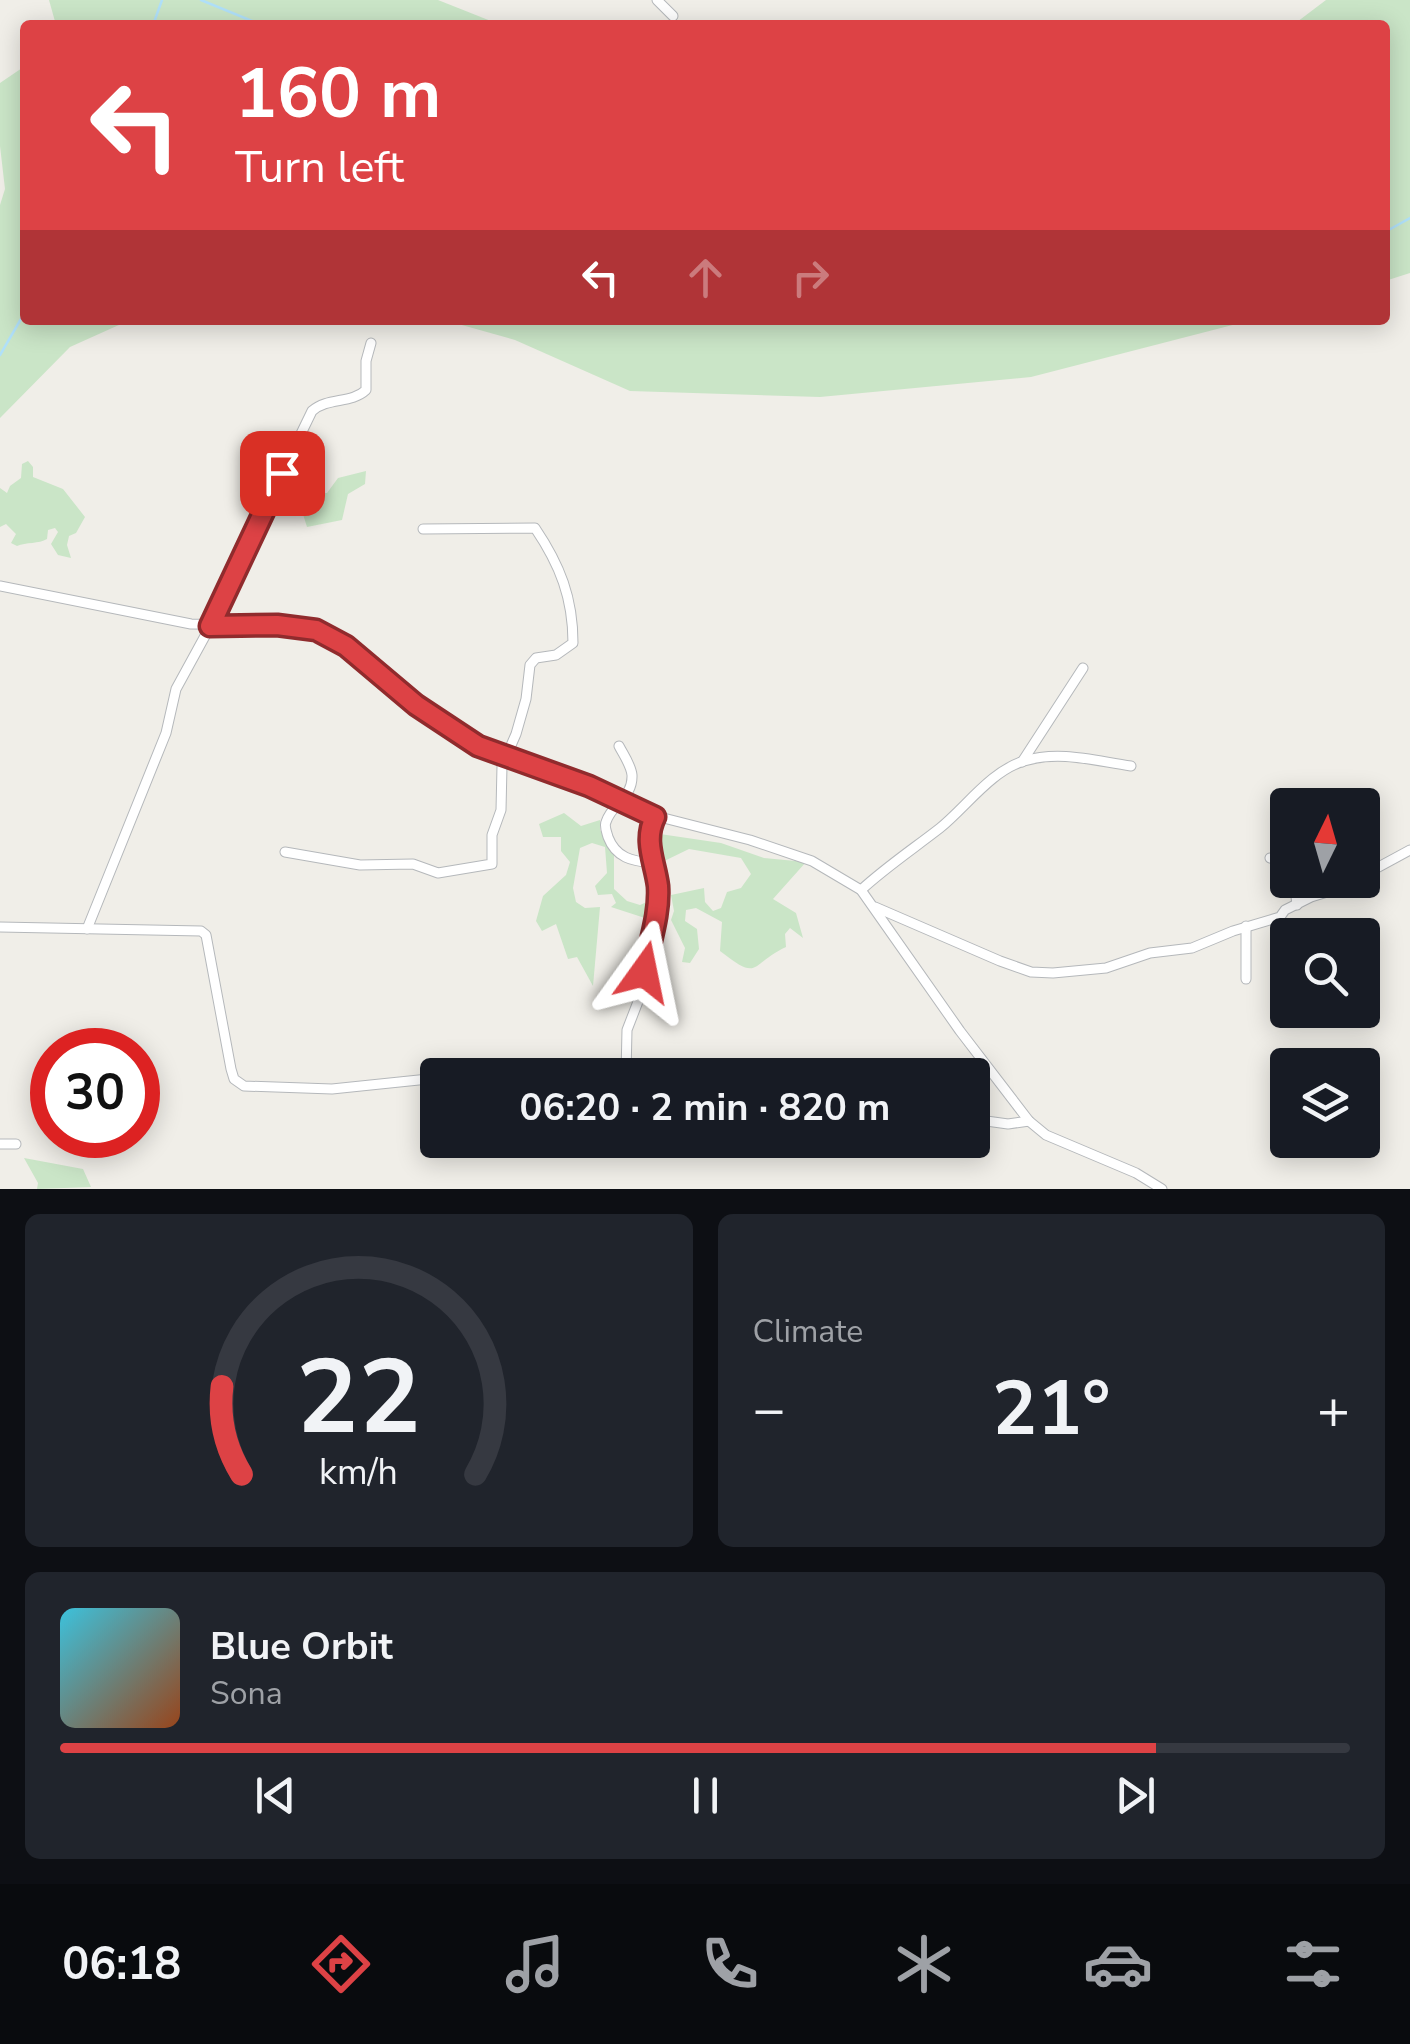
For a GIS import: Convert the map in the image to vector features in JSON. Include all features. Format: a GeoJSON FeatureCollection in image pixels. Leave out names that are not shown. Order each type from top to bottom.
{"type":"FeatureCollection","features":[{"type":"Feature","properties":{"kind":"street"},"geometry":{"type":"LineString","coordinates":[[657,0],[673,16]]}},
{"type":"Feature","properties":{"kind":"street"},"geometry":{"type":"LineString","coordinates":[[87,929],[166,733],[176,689],[312,410],[366,390],[371,342]]}},
{"type":"Feature","properties":{"kind":"street"},"geometry":{"type":"LineString","coordinates":[[285,852],[360,865],[414,864],[438,872],[492,864],[505,755],[516,734],[532,660],[556,655],[573,643],[568,590],[536,528],[423,528]]}},
{"type":"Feature","properties":{"kind":"street"},"geometry":{"type":"LineString","coordinates":[[0,586],[210,626],[277,625],[316,630],[366,662],[444,726],[478,746],[589,786],[655,817],[750,840],[812,861],[860,890],[1029,1121],[1046,1135],[1162,1189]]}},
{"type":"Feature","properties":{"kind":"street"},"geometry":{"type":"LineString","coordinates":[[860,890],[985,787],[1022,762],[1083,668]]}},
{"type":"Feature","properties":{"kind":"street"},"geometry":{"type":"LineString","coordinates":[[619,746],[632,772],[628,794],[606,822],[611,844],[618,854],[632,861],[652,863]]}},
{"type":"Feature","properties":{"kind":"street"},"geometry":{"type":"LineString","coordinates":[[1022,762],[1088,757],[1131,766]]}},
{"type":"Feature","properties":{"kind":"street"},"geometry":{"type":"LineString","coordinates":[[626,1058],[627,1030],[639,1000],[656,916],[658,886],[650,828],[655,817]]}},
{"type":"Feature","properties":{"kind":"street"},"geometry":{"type":"LineString","coordinates":[[1380,866],[1410,850]]}},
{"type":"Feature","properties":{"kind":"street"},"geometry":{"type":"LineString","coordinates":[[1296,898],[1297,905]]}},
{"type":"Feature","properties":{"kind":"street"},"geometry":{"type":"LineString","coordinates":[[872,906],[1000,961],[1042,973],[1106,968],[1150,953],[1192,948],[1280,917],[1284,910],[1313,898]]}},
{"type":"Feature","properties":{"kind":"street"},"geometry":{"type":"LineString","coordinates":[[1246,926],[1246,979]]}},
{"type":"Feature","properties":{"kind":"street"},"geometry":{"type":"LineString","coordinates":[[0,927],[189,930],[206,936],[231,1068],[234,1079],[244,1086],[332,1089],[420,1080]]}},
{"type":"Feature","properties":{"kind":"street"},"geometry":{"type":"LineString","coordinates":[[990,1121],[1029,1121]]}},
{"type":"Feature","properties":{"kind":"street"},"geometry":{"type":"LineString","coordinates":[[0,1144],[16,1144]]}},
{"type":"Feature","properties":{"kind":"green space"},"geometry":{"type":"Polygon","coordinates":[[[49,0],[438,0],[488,20],[55,20],[49,0]]]}},
{"type":"Feature","properties":{"kind":"green space"},"geometry":{"type":"Polygon","coordinates":[[[1326,0],[1410,0],[1410,273],[1390,279],[1390,20],[1300,20],[1326,0]]]}},
{"type":"Feature","properties":{"kind":"green space"},"geometry":{"type":"Polygon","coordinates":[[[20,69],[20,325],[119,325],[70,347],[0,418],[0,205],[5,189],[0,83],[20,69]]]}},
{"type":"Feature","properties":{"kind":"green space"},"geometry":{"type":"Polygon","coordinates":[[[462,325],[1233,325],[1031,377],[820,397],[630,391],[515,340],[462,325]]]}},
{"type":"Feature","properties":{"kind":"green space"},"geometry":{"type":"Polygon","coordinates":[[[28,461],[33,477],[63,489],[85,517],[76,533],[69,536],[71,558],[58,555],[51,544],[58,532],[55,528],[48,530],[44,541],[17,546],[11,543],[16,534],[6,524],[0,527],[0,488],[7,493],[21,478],[22,464],[28,461]]]}},
{"type":"Feature","properties":{"kind":"green space"},"geometry":{"type":"Polygon","coordinates":[[[366,471],[365,484],[348,494],[342,520],[307,527],[302,511],[306,493],[327,493],[338,478],[366,471]]]}},
{"type":"Feature","properties":{"kind":"green space"},"geometry":{"type":"Polygon","coordinates":[[[564,813],[581,826],[600,820],[600,830],[614,850],[614,889],[627,901],[640,905],[651,900],[667,913],[651,920],[611,907],[616,903],[612,894],[598,895],[595,886],[607,873],[605,847],[592,843],[580,848],[573,888],[576,902],[585,908],[600,907],[593,986],[577,957],[568,959],[556,924],[542,931],[536,921],[543,896],[566,875],[570,862],[561,851],[561,837],[543,837],[539,824],[564,813]]]}},
{"type":"Feature","properties":{"kind":"green space"},"geometry":{"type":"Polygon","coordinates":[[[660,834],[721,843],[764,858],[806,862],[773,899],[796,913],[803,938],[790,928],[785,934],[786,947],[749,968],[720,951],[722,922],[696,908],[686,910],[685,921],[697,929],[699,949],[690,963],[682,962],[685,948],[671,920],[671,895],[704,888],[705,902],[713,911],[721,908],[727,892],[741,888],[751,874],[741,858],[689,849],[654,866],[654,848],[660,834]]]}},
{"type":"Feature","properties":{"kind":"green space"},"geometry":{"type":"Polygon","coordinates":[[[24,1158],[83,1169],[91,1187],[37,1189],[38,1183],[24,1158]]]}},
{"type":"Feature","properties":{"kind":"waterway"},"geometry":{"type":"LineString","coordinates":[[155,20],[162,0]]}},
{"type":"Feature","properties":{"kind":"waterway"},"geometry":{"type":"LineString","coordinates":[[201,0],[250,20]]}},
{"type":"Feature","properties":{"kind":"waterway"},"geometry":{"type":"LineString","coordinates":[[1390,229],[1410,218]]}},
{"type":"Feature","properties":{"kind":"waterway"},"geometry":{"type":"LineString","coordinates":[[0,355],[20,321]]}},
{"type":"Feature","properties":{"kind":"route"},"geometry":{"type":"LineString","coordinates":[[282,473],[210,626],[277,625],[316,630],[346,646],[416,705],[478,746],[589,786],[655,817],[650,828],[650,850],[658,886],[656,916],[644,972]]}}]}
